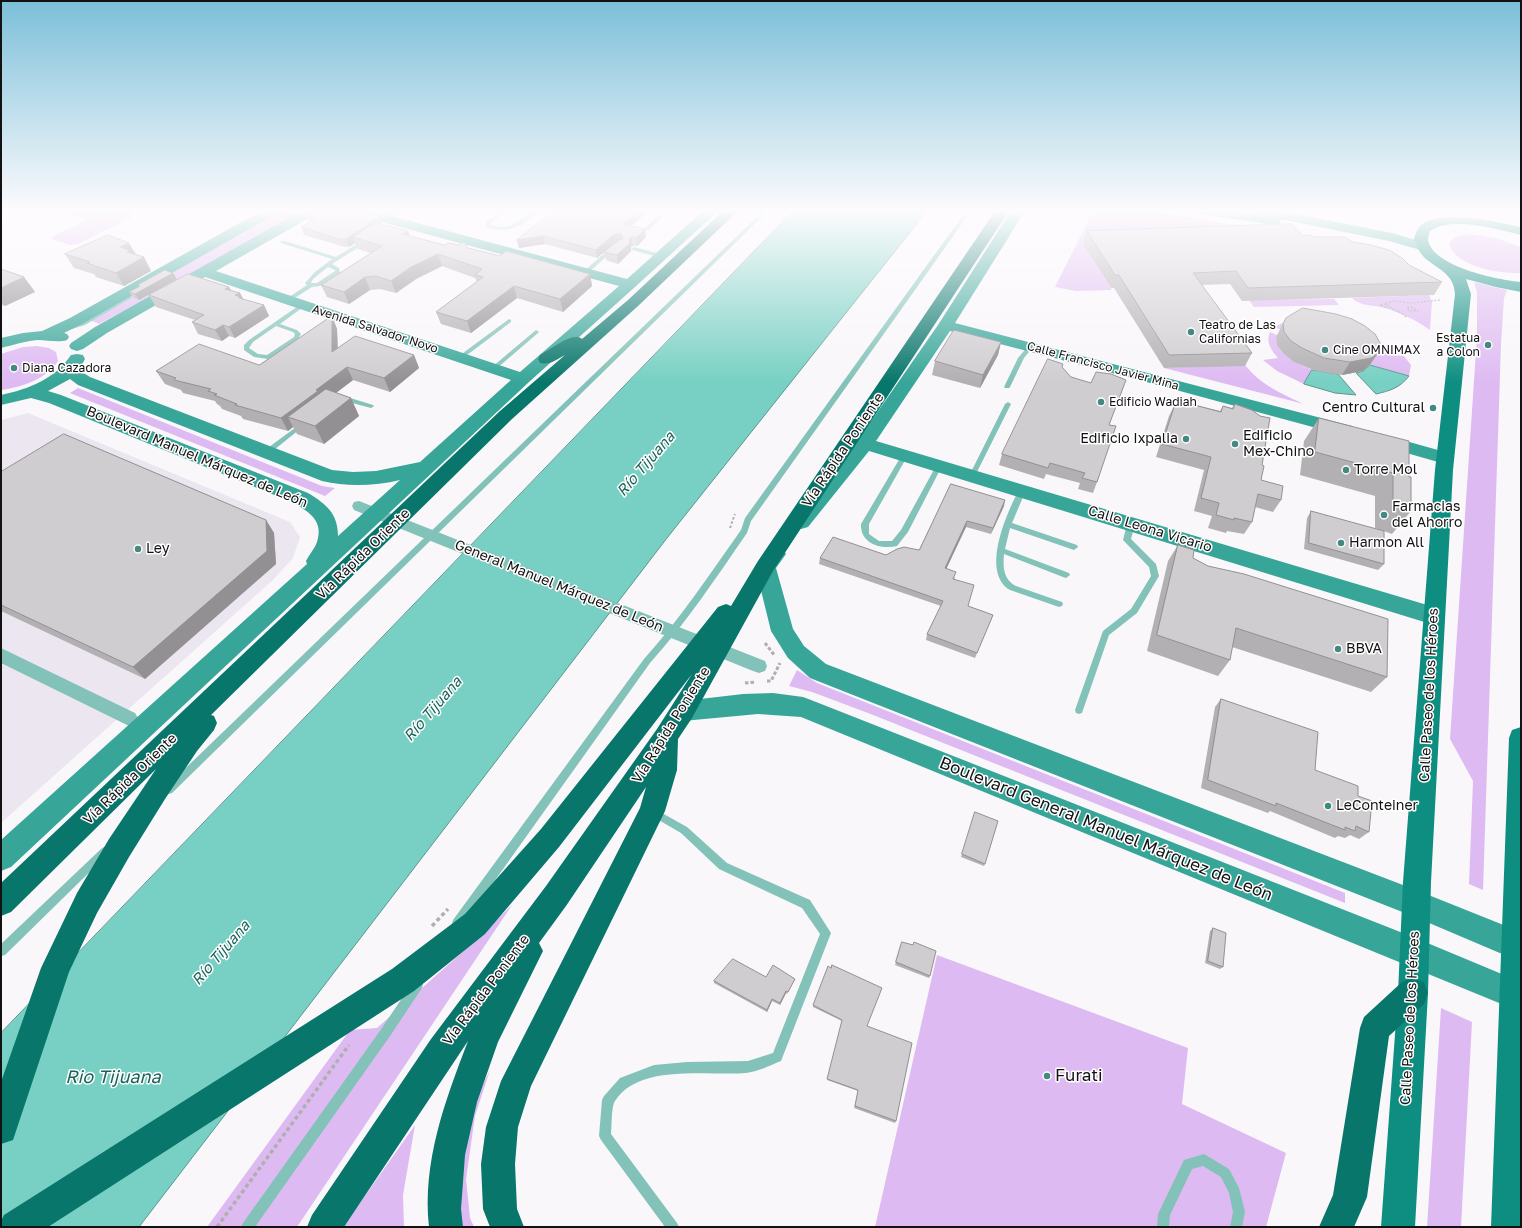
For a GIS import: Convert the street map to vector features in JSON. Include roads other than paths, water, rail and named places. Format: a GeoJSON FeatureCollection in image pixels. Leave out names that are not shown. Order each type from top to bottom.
{"type":"FeatureCollection","features":[{"type":"Feature","properties":{"kind":"highway"},"geometry":{"type":"LineString","coordinates":[[1,1128],[56,968],[87,903],[119,848],[188,743],[235,691],[553,364],[633,303],[670,268]]}},
{"type":"Feature","properties":{"kind":"highway","name":"Vía Rápida Poniente"},"geometry":{"type":"LineString","coordinates":[[324,1227],[442,1050],[556,896],[666,738],[683,711],[765,566],[964,268]]}},
{"type":"Feature","properties":{"kind":"highway"},"geometry":{"type":"LineString","coordinates":[[961,273],[966,268]]}},
{"type":"Feature","properties":{"kind":"highway","name":"Vía Rápida Oriente"},"geometry":{"type":"LineString","coordinates":[[1,902],[501,421],[553,364]]}},
{"type":"Feature","properties":{"kind":"highway"},"geometry":{"type":"LineString","coordinates":[[16,1227],[404,980],[475,924],[550,838],[727,612],[765,566]]}},
{"type":"Feature","properties":{"kind":"highway"},"geometry":{"type":"LineString","coordinates":[[507,1227],[500,1209],[498,1164],[502,1127],[517,1081],[652,811],[664,770],[666,738]]}},
{"type":"Feature","properties":{"kind":"highway"},"geometry":{"type":"LineString","coordinates":[[1,897],[98,809]]}},
{"type":"Feature","properties":{"kind":"highway"},"geometry":{"type":"LineString","coordinates":[[446,1227],[444,1209],[448,1155],[461,1102],[485,1036],[556,896]]}},
{"type":"Feature","properties":{"kind":"highway"},"geometry":{"type":"LineString","coordinates":[[1336,1227],[1351,1212],[1374,1028],[1413,993]]}},
{"type":"Feature","properties":{"kind":"main road","name":"Calle Paseo de los Héroes"},"geometry":{"type":"LineString","coordinates":[[1398,1227],[1413,993],[1413,952],[1445,458],[1464,294],[1460,279],[1448,268]]}},
{"type":"Feature","properties":{"kind":"main road"},"geometry":{"type":"LineString","coordinates":[[1452,268],[1484,281],[1521,288]]}},
{"type":"Feature","properties":{"kind":"main road"},"geometry":{"type":"LineString","coordinates":[[1508,1227],[1517,996],[1521,738]]}},
{"type":"Feature","properties":{"kind":"street"},"geometry":{"type":"LineString","coordinates":[[46,335],[76,321],[169,268]]}},
{"type":"Feature","properties":{"kind":"street"},"geometry":{"type":"LineString","coordinates":[[77,346],[101,330],[210,268]]}},
{"type":"Feature","properties":{"kind":"street"},"geometry":{"type":"LineString","coordinates":[[572,268],[630,284]]}},
{"type":"Feature","properties":{"kind":"street","name":"Vía Rápida Oriente"},"geometry":{"type":"LineString","coordinates":[[1,858],[310,572],[523,378],[553,364],[630,284],[648,268]]}},
{"type":"Feature","properties":{"kind":"street"},"geometry":{"type":"LineString","coordinates":[[982,268],[946,325],[865,444],[765,566],[782,631],[796,652],[818,671],[1416,904],[1518,946]]}},
{"type":"Feature","properties":{"kind":"street","name":"Avenida Salvador Novo"},"geometry":{"type":"LineString","coordinates":[[204,272],[523,378]]}},
{"type":"Feature","properties":{"kind":"street","name":"Calle Francisco Javier Mina"},"geometry":{"type":"LineString","coordinates":[[946,325],[1364,435],[1445,458]]}},
{"type":"Feature","properties":{"kind":"street"},"geometry":{"type":"LineString","coordinates":[[1,343],[31,336],[60,336],[70,340],[77,346],[78,353],[76,361],[68,370],[52,382],[31,392],[1,400]]}},
{"type":"Feature","properties":{"kind":"street","name":"Boulevard Manuel Márquez de León"},"geometry":{"type":"LineString","coordinates":[[68,370],[84,381],[329,476],[352,479],[375,479],[397,475],[427,466]]}},
{"type":"Feature","properties":{"kind":"street","name":"Boulevard Manuel Márquez de León"},"geometry":{"type":"LineString","coordinates":[[31,392],[55,398],[301,498],[319,509],[327,523],[327,543],[310,572]]}},
{"type":"Feature","properties":{"kind":"street","name":"Calle Leona Vicario"},"geometry":{"type":"LineString","coordinates":[[865,444],[1022,490],[1434,616]]}},
{"type":"Feature","properties":{"kind":"street","name":"General Manuel Márquez de León"},"geometry":{"type":"LineString","coordinates":[[359,506],[759,666]]}},
{"type":"Feature","properties":{"kind":"street"},"geometry":{"type":"LineString","coordinates":[[1,655],[129,718]]}},
{"type":"Feature","properties":{"kind":"street","name":"Boulevard General Manuel Márquez de León"},"geometry":{"type":"LineString","coordinates":[[683,711],[768,702],[803,708],[1413,952],[1517,996]]}},
{"type":"Feature","properties":{"kind":"lane"},"geometry":{"type":"LineString","coordinates":[[46,335],[83,324],[180,268]]}},
{"type":"Feature","properties":{"kind":"lane"},"geometry":{"type":"LineString","coordinates":[[77,346],[96,328],[203,268]]}},
{"type":"Feature","properties":{"kind":"lane"},"geometry":{"type":"LineString","coordinates":[[311,285],[308,283],[309,280],[325,268]]}},
{"type":"Feature","properties":{"kind":"lane"},"geometry":{"type":"LineString","coordinates":[[276,324],[295,331],[298,334],[296,338],[268,357],[256,356],[246,349],[247,345],[251,341],[276,324],[311,285],[318,285],[338,272],[336,268]]}},
{"type":"Feature","properties":{"kind":"lane"},"geometry":{"type":"LineString","coordinates":[[586,272],[590,268]]}},
{"type":"Feature","properties":{"kind":"lane"},"geometry":{"type":"LineString","coordinates":[[1,951],[707,268]]}},
{"type":"Feature","properties":{"kind":"lane"},"geometry":{"type":"LineString","coordinates":[[247,1227],[386,1032],[472,901],[647,661],[663,645],[686,614],[744,531],[748,520],[928,268]]}},
{"type":"Feature","properties":{"kind":"lane"},"geometry":{"type":"LineString","coordinates":[[461,357],[509,321]]}},
{"type":"Feature","properties":{"kind":"lane"},"geometry":{"type":"LineString","coordinates":[[494,368],[536,332]]}},
{"type":"Feature","properties":{"kind":"lane"},"geometry":{"type":"LineString","coordinates":[[1006,387],[1021,358],[1030,347]]}},
{"type":"Feature","properties":{"kind":"lane"},"geometry":{"type":"LineString","coordinates":[[336,400],[347,399],[371,406]]}},
{"type":"Feature","properties":{"kind":"lane"},"geometry":{"type":"LineString","coordinates":[[972,476],[1008,404]]}},
{"type":"Feature","properties":{"kind":"lane"},"geometry":{"type":"LineString","coordinates":[[267,452],[307,421]]}},
{"type":"Feature","properties":{"kind":"lane"},"geometry":{"type":"LineString","coordinates":[[906,455],[865,524],[864,530],[867,537],[884,545],[894,544],[904,532],[939,466]]}},
{"type":"Feature","properties":{"kind":"lane"},"geometry":{"type":"LineString","coordinates":[[1022,490],[1008,524],[1001,550],[999,563],[1001,575],[1009,586],[1059,604]]}},
{"type":"Feature","properties":{"kind":"lane"},"geometry":{"type":"LineString","coordinates":[[1008,524],[1074,547]]}},
{"type":"Feature","properties":{"kind":"lane"},"geometry":{"type":"LineString","coordinates":[[1079,710],[1106,633],[1134,611],[1154,576],[1153,566],[1127,540],[1130,524]]}},
{"type":"Feature","properties":{"kind":"lane"},"geometry":{"type":"LineString","coordinates":[[1001,550],[1066,575]]}},
{"type":"Feature","properties":{"kind":"lane"},"geometry":{"type":"LineString","coordinates":[[652,811],[684,830],[723,866],[806,904],[826,933],[778,1056],[748,1067],[687,1068],[654,1071],[624,1082],[608,1100],[605,1136],[673,1227]]}},
{"type":"Feature","properties":{"kind":"lane"},"geometry":{"type":"LineString","coordinates":[[1164,1227],[1164,1214],[1188,1164],[1204,1160],[1225,1173],[1235,1192],[1239,1212],[1236,1227]]}},
{"type":"Feature","properties":{"kind":"water","name":"Rio Tijuana"},"geometry":{"type":"Polygon","coordinates":[[[738,268],[881,268],[667,538],[139,1227],[1,1227],[1,1033],[738,268]]]}},
{"type":"Feature","properties":{"kind":"water"},"geometry":{"type":"Polygon","coordinates":[[[1370,365],[1409,376],[1398,386],[1376,394],[1356,373],[1363,371],[1370,365]]]}},
{"type":"Feature","properties":{"kind":"water"},"geometry":{"type":"Polygon","coordinates":[[[1312,370],[1338,374],[1356,395],[1335,393],[1304,384],[1312,370]]]}},
{"type":"Feature","properties":{"kind":"place","name":"Teatro de Las Californias"},"geometry":{"type":"Point","coordinates":[1191,332]}},
{"type":"Feature","properties":{"kind":"place","name":"Estatua a Colon"},"geometry":{"type":"Point","coordinates":[1488,345]}},
{"type":"Feature","properties":{"kind":"place","name":"Cine OMNIMAX"},"geometry":{"type":"Point","coordinates":[1325,350]}},
{"type":"Feature","properties":{"kind":"place","name":"Diana Cazadora"},"geometry":{"type":"Point","coordinates":[14,368]}},
{"type":"Feature","properties":{"kind":"place","name":"Edificio Wadiah"},"geometry":{"type":"Point","coordinates":[1101,402]}},
{"type":"Feature","properties":{"kind":"place","name":"Centro Cultural"},"geometry":{"type":"Point","coordinates":[1433,408]}},
{"type":"Feature","properties":{"kind":"place","name":"Edificio Ixpalia"},"geometry":{"type":"Point","coordinates":[1186,439]}},
{"type":"Feature","properties":{"kind":"place","name":"Edificio Mex-Chino"},"geometry":{"type":"Point","coordinates":[1235,444]}},
{"type":"Feature","properties":{"kind":"place","name":"Torre Mol"},"geometry":{"type":"Point","coordinates":[1346,470]}},
{"type":"Feature","properties":{"kind":"place","name":"Farmacias del Ahorro"},"geometry":{"type":"Point","coordinates":[1384,515]}},
{"type":"Feature","properties":{"kind":"place","name":"Harmon All"},"geometry":{"type":"Point","coordinates":[1341,543]}},
{"type":"Feature","properties":{"kind":"place","name":"Ley"},"geometry":{"type":"Point","coordinates":[138,549]}},
{"type":"Feature","properties":{"kind":"place","name":"BBVA"},"geometry":{"type":"Point","coordinates":[1338,649]}},
{"type":"Feature","properties":{"kind":"place","name":"LeConteiner"},"geometry":{"type":"Point","coordinates":[1328,806]}},
{"type":"Feature","properties":{"kind":"place","name":"Furati"},"geometry":{"type":"Point","coordinates":[1047,1076]}},
{"type":"Feature","properties":{"kind":"water label","name":"Río Tijuana"},"geometry":{"type":"Point","coordinates":[646,464]}},
{"type":"Feature","properties":{"kind":"water label","name":"Río Tijuana"},"geometry":{"type":"Point","coordinates":[433,709]}},
{"type":"Feature","properties":{"kind":"water label","name":"Río Tijuana"},"geometry":{"type":"Point","coordinates":[221,953]}}]}
